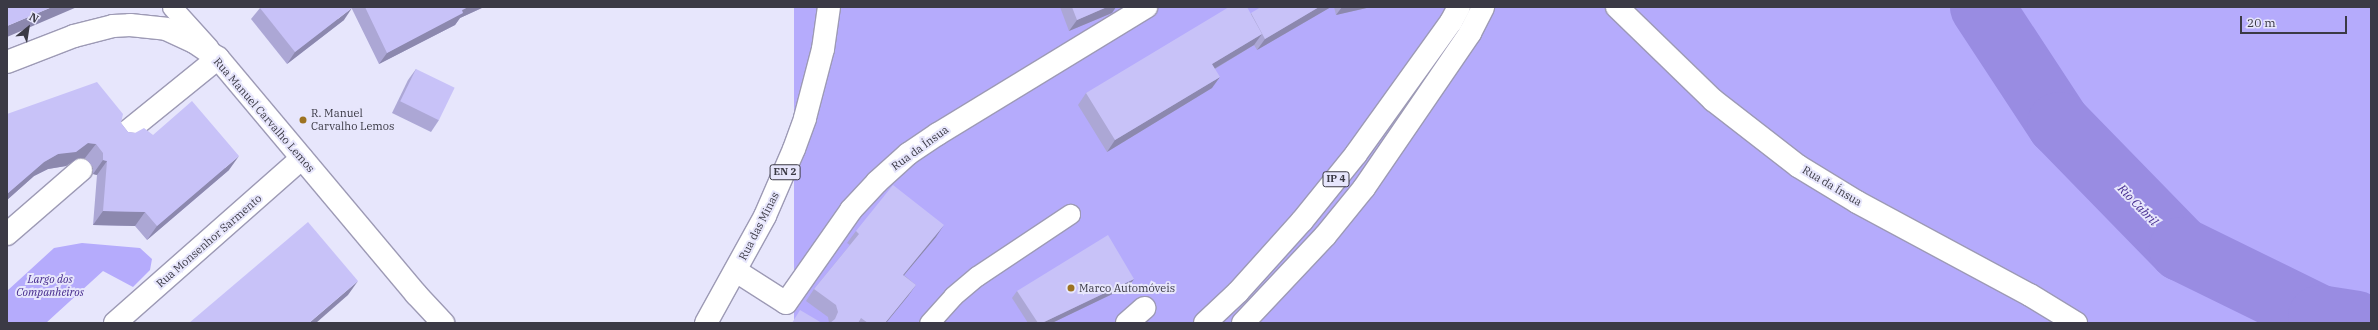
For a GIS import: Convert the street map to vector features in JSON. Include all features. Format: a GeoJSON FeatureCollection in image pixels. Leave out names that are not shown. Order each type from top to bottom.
{"type":"FeatureCollection","features":[{"type":"Feature","properties":{"kind":"main road","name":"Rua das Minas"},"geometry":{"type":"LineString","coordinates":[[706,323],[765,216],[794,149],[805,118],[823,49],[829,7]]}},
{"type":"Feature","properties":{"kind":"main road","name":"Rua da Ínsua"},"geometry":{"type":"LineString","coordinates":[[786,303],[851,210],[877,182],[908,154],[1146,7]]}},
{"type":"Feature","properties":{"kind":"main road","name":"IP 4"},"geometry":{"type":"LineString","coordinates":[[1243,323],[1325,236],[1364,188],[1470,33],[1484,7]]}},
{"type":"Feature","properties":{"kind":"main road","name":"Rua da Ínsua"},"geometry":{"type":"LineString","coordinates":[[1617,7],[1708,96],[1740,123],[1798,166],[1857,202],[2024,291],[2076,323]]}},
{"type":"Feature","properties":{"kind":"main road","name":"IP 4"},"geometry":{"type":"LineString","coordinates":[[1205,323],[1238,292],[1302,221],[1356,154],[1455,15]]}},
{"type":"Feature","properties":{"kind":"main road","name":"Rua Manuel Carvalho Lemos"},"geometry":{"type":"LineString","coordinates":[[7,62],[74,36],[113,26],[130,25],[173,32],[194,42],[218,58],[416,294],[443,323]]}},
{"type":"Feature","properties":{"kind":"main road"},"geometry":{"type":"LineString","coordinates":[[123,135],[218,58]]}},
{"type":"Feature","properties":{"kind":"main road","name":"Rua Monsenhor Sarmento"},"geometry":{"type":"LineString","coordinates":[[115,323],[302,158]]}},
{"type":"Feature","properties":{"kind":"main road"},"geometry":{"type":"LineString","coordinates":[[7,234],[81,170]]}},
{"type":"Feature","properties":{"kind":"main road"},"geometry":{"type":"LineString","coordinates":[[736,271],[805,315]]}},
{"type":"Feature","properties":{"kind":"main road"},"geometry":{"type":"LineString","coordinates":[[1126,323],[1144,308]]}},
{"type":"Feature","properties":{"kind":"lane"},"geometry":{"type":"LineString","coordinates":[[172,7],[218,58]]}},
{"type":"Feature","properties":{"kind":"lane"},"geometry":{"type":"LineString","coordinates":[[929,323],[953,296],[977,276],[1070,214]]}},
{"type":"Feature","properties":{"kind":"green space"},"geometry":{"type":"Polygon","coordinates":[[[794,7],[2371,7],[2371,323],[794,323],[794,7]]]}},
{"type":"Feature","properties":{"kind":"green space","name":"Largo dos Companheiros"},"geometry":{"type":"Polygon","coordinates":[[[82,243],[140,248],[152,259],[150,270],[133,287],[103,271],[46,323],[7,323],[7,291],[54,248],[82,243]]]}},
{"type":"Feature","properties":{"kind":"building"},"geometry":{"type":"Polygon","coordinates":[[[7,7],[52,7],[7,26],[7,7]]]}},
{"type":"Feature","properties":{"kind":"building"},"geometry":{"type":"Polygon","coordinates":[[[365,7],[468,7],[462,10],[463,13],[387,53],[365,7]]]}},
{"type":"Feature","properties":{"kind":"building"},"geometry":{"type":"Polygon","coordinates":[[[1072,7],[1107,7],[1077,20],[1072,7]]]}},
{"type":"Feature","properties":{"kind":"building"},"geometry":{"type":"Polygon","coordinates":[[[1229,7],[1247,7],[1262,34],[1212,64],[1220,77],[1115,140],[1086,93],[1229,7]]]}},
{"type":"Feature","properties":{"kind":"building"},"geometry":{"type":"Polygon","coordinates":[[[1261,7],[1319,7],[1265,39],[1251,13],[1261,7]]]}},
{"type":"Feature","properties":{"kind":"building"},"geometry":{"type":"Polygon","coordinates":[[[260,8],[352,8],[295,52],[260,8]]]}},
{"type":"Feature","properties":{"kind":"building"},"geometry":{"type":"Polygon","coordinates":[[[416,69],[455,88],[439,120],[400,101],[416,69]]]}},
{"type":"Feature","properties":{"kind":"building"},"geometry":{"type":"Polygon","coordinates":[[[97,82],[123,114],[121,123],[128,132],[135,133],[144,128],[153,135],[192,101],[239,156],[157,226],[145,212],[103,211],[107,161],[103,160],[103,153],[96,144],[88,143],[76,152],[58,154],[44,162],[7,194],[7,114],[97,82]]]}},
{"type":"Feature","properties":{"kind":"building"},"geometry":{"type":"Polygon","coordinates":[[[893,185],[944,225],[903,275],[916,285],[885,323],[868,323],[861,318],[858,323],[830,323],[835,319],[838,312],[836,305],[814,289],[859,234],[856,231],[893,185]]]}},
{"type":"Feature","properties":{"kind":"building"},"geometry":{"type":"Polygon","coordinates":[[[308,222],[358,281],[309,323],[189,323],[308,222]]]}},
{"type":"Feature","properties":{"kind":"building"},"geometry":{"type":"Polygon","coordinates":[[[1108,235],[1134,279],[1042,323],[1038,323],[1017,291],[1108,235]]]}},
{"type":"Feature","properties":{"kind":"building"},"geometry":{"type":"Polygon","coordinates":[[[800,310],[822,323],[792,323],[800,310]]]}},
{"type":"Feature","properties":{"kind":"waterway","name":"Rio Cabril"},"geometry":{"type":"LineString","coordinates":[[1982,7],[2059,124],[2181,249],[2320,317],[2356,323]]}},
{"type":"Feature","properties":{"kind":"place","name":"R. Manuel Carvalho Lemos"},"geometry":{"type":"Point","coordinates":[303,120]}},
{"type":"Feature","properties":{"kind":"place","name":"Marco Automóveis"},"geometry":{"type":"Point","coordinates":[1071,288]}}]}
